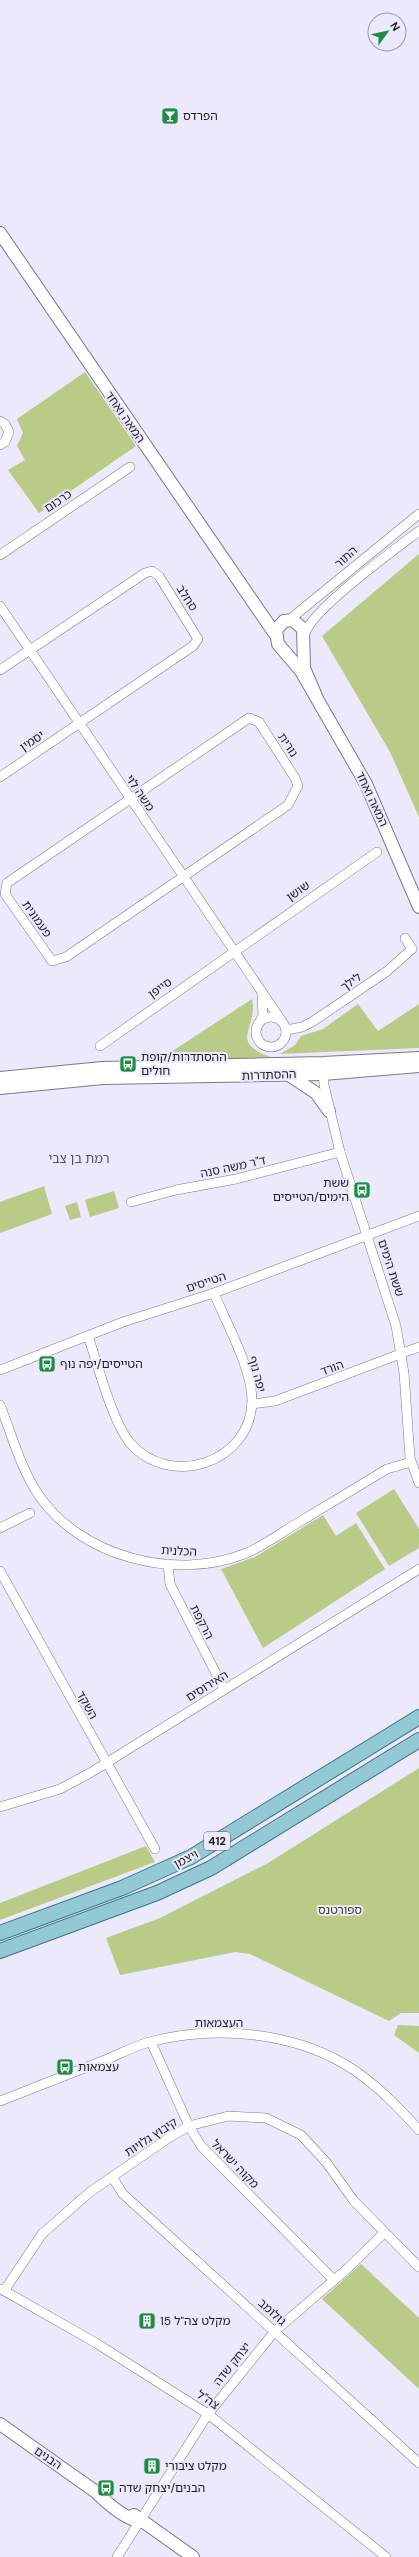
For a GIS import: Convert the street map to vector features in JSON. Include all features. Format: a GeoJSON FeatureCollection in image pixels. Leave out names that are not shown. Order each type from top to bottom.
{"type":"FeatureCollection","features":[{"type":"Feature","properties":{"kind":"main road","name":"ויצמן"},"geometry":{"type":"LineString","coordinates":[[0,1933],[122,1888],[191,1857],[419,1717]]}},
{"type":"Feature","properties":{"kind":"main road","name":"ויצמן"},"geometry":{"type":"LineString","coordinates":[[0,1951],[157,1894],[211,1868],[419,1740]]}},
{"type":"Feature","properties":{"kind":"street","name":"המאה ואחד"},"geometry":{"type":"LineString","coordinates":[[0,233],[116,405],[253,600],[275,634]]}},
{"type":"Feature","properties":{"kind":"street"},"geometry":{"type":"LineString","coordinates":[[0,421],[5,424],[9,432],[5,442],[0,445]]}},
{"type":"Feature","properties":{"kind":"street","name":"כרכום"},"geometry":{"type":"LineString","coordinates":[[0,555],[130,467]]}},
{"type":"Feature","properties":{"kind":"street","name":"התור"},"geometry":{"type":"LineString","coordinates":[[286,620],[419,514]]}},
{"type":"Feature","properties":{"kind":"street","name":"התור"},"geometry":{"type":"LineString","coordinates":[[304,636],[312,619],[383,558],[419,531]]}},
{"type":"Feature","properties":{"kind":"street","name":"סחלב"},"geometry":{"type":"LineString","coordinates":[[30,651],[145,572],[152,571],[159,576],[195,632],[198,639],[196,643],[78,724]]}},
{"type":"Feature","properties":{"kind":"street","name":"המאה ואחד"},"geometry":{"type":"LineString","coordinates":[[253,600],[263,610],[286,620]]}},
{"type":"Feature","properties":{"kind":"street","name":"משה לוי"},"geometry":{"type":"LineString","coordinates":[[0,606],[78,724],[284,1026]]}},
{"type":"Feature","properties":{"kind":"street"},"geometry":{"type":"LineString","coordinates":[[286,620],[298,622],[304,636],[294,649],[282,647],[275,634],[277,626],[286,620]]}},
{"type":"Feature","properties":{"kind":"street","name":"המאה ואחד"},"geometry":{"type":"LineString","coordinates":[[304,636],[304,668],[316,696]]}},
{"type":"Feature","properties":{"kind":"street","name":"המאה ואחד"},"geometry":{"type":"LineString","coordinates":[[282,647],[294,661],[316,696],[366,784],[419,907]]}},
{"type":"Feature","properties":{"kind":"street"},"geometry":{"type":"LineString","coordinates":[[0,670],[30,651]]}},
{"type":"Feature","properties":{"kind":"street","name":"נורית"},"geometry":{"type":"LineString","coordinates":[[130,799],[249,718],[259,722],[295,778],[298,786],[295,795],[288,805],[183,878]]}},
{"type":"Feature","properties":{"kind":"street","name":"יסמין"},"geometry":{"type":"LineString","coordinates":[[0,777],[78,724]]}},
{"type":"Feature","properties":{"kind":"street","name":"פעמונית"},"geometry":{"type":"LineString","coordinates":[[130,799],[7,883],[5,894],[52,960],[57,961],[183,878]]}},
{"type":"Feature","properties":{"kind":"street","name":"שושן"},"geometry":{"type":"LineString","coordinates":[[234,951],[377,852]]}},
{"type":"Feature","properties":{"kind":"street","name":"לילך"},"geometry":{"type":"LineString","coordinates":[[284,1026],[302,1027],[312,1022],[386,972],[412,949],[405,938]]}},
{"type":"Feature","properties":{"kind":"street","name":"סייפן"},"geometry":{"type":"LineString","coordinates":[[100,1046],[234,951]]}},
{"type":"Feature","properties":{"kind":"street","name":"משה לוי"},"geometry":{"type":"LineString","coordinates":[[259,1024],[264,1016],[262,994]]}},
{"type":"Feature","properties":{"kind":"street"},"geometry":{"type":"LineString","coordinates":[[269,1017],[284,1026],[284,1040],[271,1047],[260,1041],[257,1034],[259,1024],[269,1017]]}},
{"type":"Feature","properties":{"kind":"street","name":"ההסתדרות"},"geometry":{"type":"LineString","coordinates":[[0,1088],[103,1078],[288,1074],[323,1068],[419,1058]]}},
{"type":"Feature","properties":{"kind":"street","name":"ההסתדרות"},"geometry":{"type":"LineString","coordinates":[[0,1078],[102,1068],[323,1068],[419,1066]]}},
{"type":"Feature","properties":{"kind":"street","name":"ששת הימים"},"geometry":{"type":"LineString","coordinates":[[323,1068],[329,1111],[340,1152],[393,1312],[400,1354],[411,1462],[419,1483]]}},
{"type":"Feature","properties":{"kind":"street"},"geometry":{"type":"LineString","coordinates":[[288,1074],[308,1086],[324,1102],[329,1111]]}},
{"type":"Feature","properties":{"kind":"street","name":"ד\"ר משה סנה"},"geometry":{"type":"LineString","coordinates":[[131,1202],[176,1190],[236,1179],[340,1152]]}},
{"type":"Feature","properties":{"kind":"street","name":"הטייסים"},"geometry":{"type":"LineString","coordinates":[[0,1370],[160,1309],[214,1293],[419,1216]]}},
{"type":"Feature","properties":{"kind":"street","name":"יפה נוף"},"geometry":{"type":"LineString","coordinates":[[88,1336],[125,1435],[135,1448],[159,1462],[176,1466],[194,1467],[216,1460],[239,1441],[249,1419],[252,1404],[251,1392],[244,1366],[214,1293]]}},
{"type":"Feature","properties":{"kind":"street","name":"הורד"},"geometry":{"type":"LineString","coordinates":[[252,1404],[275,1402],[419,1347]]}},
{"type":"Feature","properties":{"kind":"street","name":"הכלנית"},"geometry":{"type":"LineString","coordinates":[[0,1405],[27,1475],[39,1495],[62,1520],[87,1539],[118,1553],[168,1564],[204,1564],[245,1554],[387,1469],[411,1462]]}},
{"type":"Feature","properties":{"kind":"street"},"geometry":{"type":"LineString","coordinates":[[0,1528],[30,1512]]}},
{"type":"Feature","properties":{"kind":"street","name":"הרקפת"},"geometry":{"type":"LineString","coordinates":[[168,1564],[170,1584],[224,1689]]}},
{"type":"Feature","properties":{"kind":"street","name":"האירוסים"},"geometry":{"type":"LineString","coordinates":[[0,1807],[60,1789],[328,1627],[419,1569]]}},
{"type":"Feature","properties":{"kind":"street","name":"השקד"},"geometry":{"type":"LineString","coordinates":[[0,1571],[105,1763],[155,1849]]}},
{"type":"Feature","properties":{"kind":"street","name":"העצמאות"},"geometry":{"type":"LineString","coordinates":[[0,2101],[151,2042],[183,2035],[219,2032],[246,2034],[301,2045],[354,2070],[382,2092],[419,2130]]}},
{"type":"Feature","properties":{"kind":"street","name":"מקוה ישראל"},"geometry":{"type":"LineString","coordinates":[[151,2042],[189,2126],[201,2146],[215,2162],[334,2280]]}},
{"type":"Feature","properties":{"kind":"street","name":"קיבוץ גלויות"},"geometry":{"type":"LineString","coordinates":[[2,2290],[46,2230],[70,2207],[112,2176],[189,2126],[228,2116],[266,2118],[286,2126],[301,2135],[313,2147],[354,2201],[419,2267]]}},
{"type":"Feature","properties":{"kind":"street","name":"גולומב"},"geometry":{"type":"LineString","coordinates":[[112,2176],[123,2194],[275,2331],[419,2464]]}},
{"type":"Feature","properties":{"kind":"street","name":"יצחק שדה"},"geometry":{"type":"LineString","coordinates":[[117,2557],[208,2414],[275,2331],[334,2280],[384,2233]]}},
{"type":"Feature","properties":{"kind":"street","name":"צה\"ל"},"geometry":{"type":"LineString","coordinates":[[2,2290],[96,2343],[208,2414],[386,2557]]}},
{"type":"Feature","properties":{"kind":"street","name":"הבנים"},"geometry":{"type":"LineString","coordinates":[[0,2424],[96,2492],[125,2506],[139,2521],[193,2557]]}},
{"type":"Feature","properties":{"kind":"green space"},"geometry":{"type":"Polygon","coordinates":[[[85,372],[136,446],[39,513],[8,470],[25,460],[17,446],[23,433],[17,419],[85,372]]]}},
{"type":"Feature","properties":{"kind":"green space"},"geometry":{"type":"Polygon","coordinates":[[[419,554],[419,817],[390,752],[322,636],[419,554]]]}},
{"type":"Feature","properties":{"kind":"green space"},"geometry":{"type":"Polygon","coordinates":[[[252,999],[252,1018],[247,1040],[250,1046],[271,1057],[154,1063],[252,999]]]}},
{"type":"Feature","properties":{"kind":"green space"},"geometry":{"type":"Polygon","coordinates":[[[358,1004],[378,1031],[419,1004],[419,1048],[280,1054],[295,1045],[301,1036],[323,1029],[358,1004]]]}},
{"type":"Feature","properties":{"kind":"green space"},"geometry":{"type":"Polygon","coordinates":[[[44,1186],[52,1214],[0,1233],[0,1202],[44,1186]]]}},
{"type":"Feature","properties":{"kind":"green space"},"geometry":{"type":"Polygon","coordinates":[[[114,1191],[119,1208],[90,1217],[85,1200],[114,1191]]]}},
{"type":"Feature","properties":{"kind":"green space"},"geometry":{"type":"Polygon","coordinates":[[[77,1202],[81,1217],[70,1220],[65,1206],[77,1202]]]}},
{"type":"Feature","properties":{"kind":"green space"},"geometry":{"type":"Polygon","coordinates":[[[394,1489],[419,1529],[419,1548],[389,1566],[356,1513],[394,1489]]]}},
{"type":"Feature","properties":{"kind":"green space"},"geometry":{"type":"Polygon","coordinates":[[[323,1515],[336,1536],[356,1523],[385,1569],[263,1648],[221,1569],[255,1557],[323,1515]]]}},
{"type":"Feature","properties":{"kind":"green space","name":"ספורטנס"},"geometry":{"type":"Polygon","coordinates":[[[419,1768],[419,2013],[401,2013],[389,2021],[250,1954],[235,1952],[120,1975],[106,1938],[160,1918],[268,1863],[419,1768]]]}},
{"type":"Feature","properties":{"kind":"green space"},"geometry":{"type":"Polygon","coordinates":[[[146,1846],[155,1862],[0,1920],[0,1903],[146,1846]]]}},
{"type":"Feature","properties":{"kind":"green space"},"geometry":{"type":"Polygon","coordinates":[[[398,2025],[419,2026],[419,2053],[394,2035],[398,2025]]]}},
{"type":"Feature","properties":{"kind":"green space"},"geometry":{"type":"Polygon","coordinates":[[[361,2264],[419,2318],[419,2389],[322,2299],[361,2264]]]}},
{"type":"Feature","properties":{"kind":"place","name":"הפרדס"},"geometry":{"type":"Point","coordinates":[170,116]}},
{"type":"Feature","properties":{"kind":"place","name":"ההסתדרות/קופת חולים"},"geometry":{"type":"Point","coordinates":[128,1064]}},
{"type":"Feature","properties":{"kind":"place","name":"ששת הימים/הטייסים"},"geometry":{"type":"Point","coordinates":[362,1190]}},
{"type":"Feature","properties":{"kind":"place","name":"הטייסים/יפה נוף"},"geometry":{"type":"Point","coordinates":[47,1364]}},
{"type":"Feature","properties":{"kind":"place","name":"עצמאות"},"geometry":{"type":"Point","coordinates":[65,2067]}},
{"type":"Feature","properties":{"kind":"place","name":"מקלט צה\"ל 15"},"geometry":{"type":"Point","coordinates":[147,2321]}},
{"type":"Feature","properties":{"kind":"place","name":"מקלט ציבורי"},"geometry":{"type":"Point","coordinates":[152,2466]}},
{"type":"Feature","properties":{"kind":"place","name":"הבנים/יצחק שדה"},"geometry":{"type":"Point","coordinates":[106,2488]}},
{"type":"Feature","properties":{"kind":"district","name":"רמת בן צבי"},"geometry":{"type":"Point","coordinates":[79,1158]}}]}
